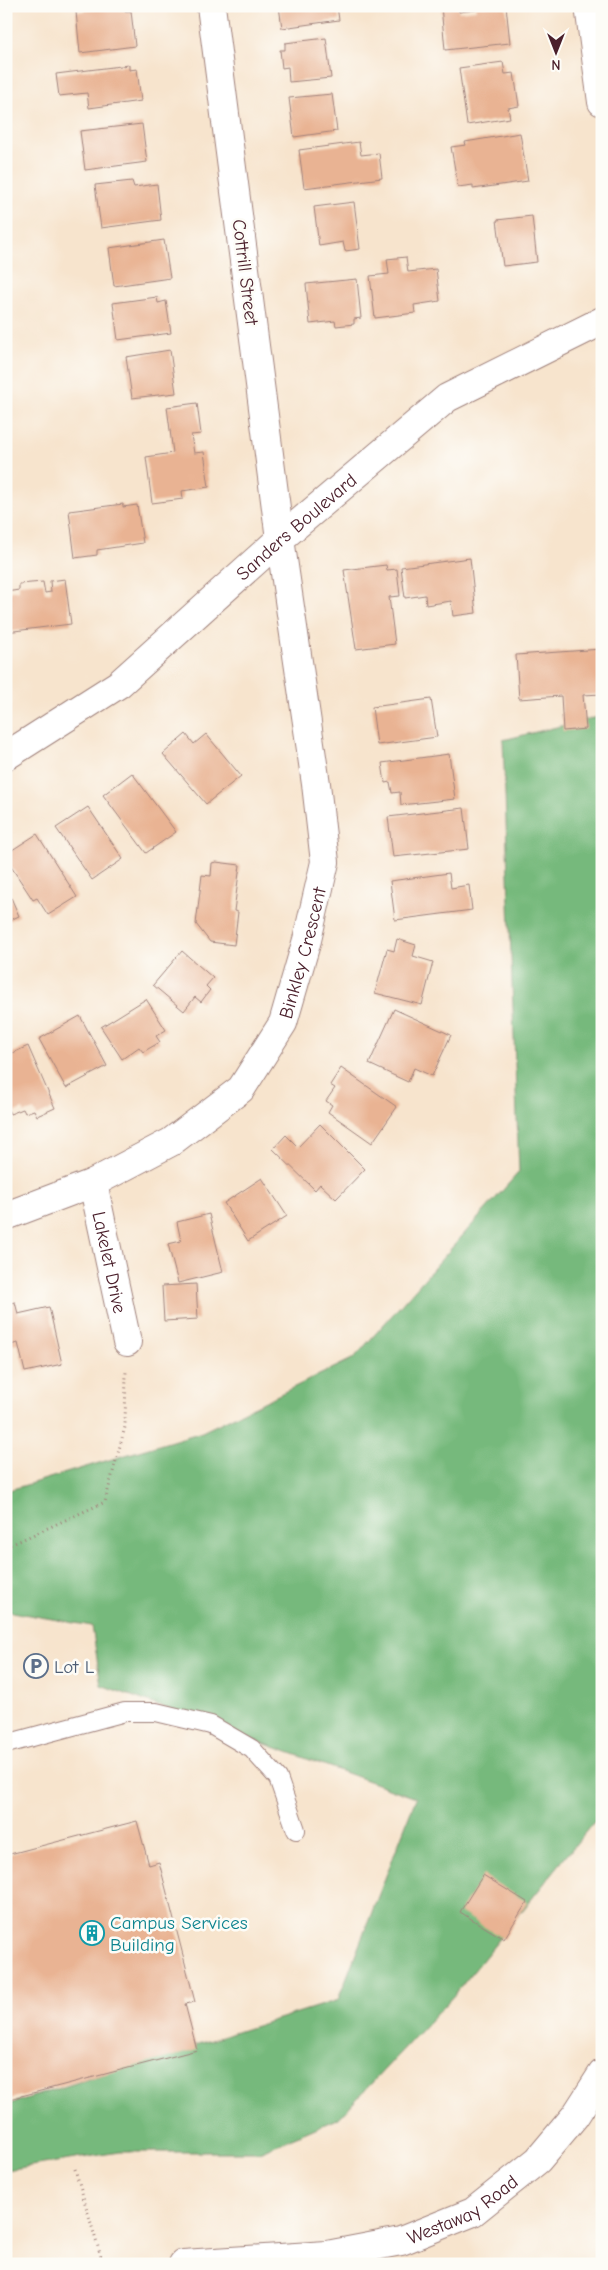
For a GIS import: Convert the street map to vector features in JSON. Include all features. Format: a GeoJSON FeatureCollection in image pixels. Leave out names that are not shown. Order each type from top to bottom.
{"type":"FeatureCollection","features":[{"type":"Feature","properties":{"kind":"street","name":"Cottrill Street"},"geometry":{"type":"LineString","coordinates":[[212,6],[280,538]]}},
{"type":"Feature","properties":{"kind":"street"},"geometry":{"type":"LineString","coordinates":[[589,6],[602,102]]}},
{"type":"Feature","properties":{"kind":"street","name":"Sanders Boulevard"},"geometry":{"type":"LineString","coordinates":[[6,756],[119,684],[280,538],[447,398],[602,321]]}},
{"type":"Feature","properties":{"kind":"street","name":"Binkley Crescent"},"geometry":{"type":"LineString","coordinates":[[6,1216],[93,1183],[171,1142],[241,1089],[283,1023],[299,968],[325,862],[316,784],[280,538]]}},
{"type":"Feature","properties":{"kind":"street","name":"Lakelet Drive"},"geometry":{"type":"LineString","coordinates":[[93,1183],[127,1342]]}},
{"type":"Feature","properties":{"kind":"street","name":"Westaway Road"},"geometry":{"type":"LineString","coordinates":[[183,2264],[327,2259],[401,2242],[473,2212],[538,2160],[575,2116],[602,2074]]}},
{"type":"Feature","properties":{"kind":"lane"},"geometry":{"type":"LineString","coordinates":[[6,1744],[125,1712],[156,1712],[211,1725],[252,1749],[278,1778],[296,1830]]}},
{"type":"Feature","properties":{"kind":"path"},"geometry":{"type":"LineString","coordinates":[[6,1547],[105,1502],[125,1427],[127,1342]]}},
{"type":"Feature","properties":{"kind":"path"},"geometry":{"type":"LineString","coordinates":[[75,2169],[103,2264]]}},
{"type":"Feature","properties":{"kind":"green space"},"geometry":{"type":"Polygon","coordinates":[[[602,716],[602,1816],[592,1824],[456,1993],[339,2118],[259,2152],[119,2152],[6,2170],[6,2105],[338,2000],[416,1798],[101,1685],[92,1626],[6,1611],[6,1491],[202,1432],[354,1358],[519,1172],[503,740],[602,716]]]}},
{"type":"Feature","properties":{"kind":"building"},"geometry":{"type":"Polygon","coordinates":[[[124,6],[125,11],[131,11],[135,46],[80,53],[76,12],[124,6]]]}},
{"type":"Feature","properties":{"kind":"building"},"geometry":{"type":"Polygon","coordinates":[[[279,6],[337,6],[339,20],[282,28],[279,6]]]}},
{"type":"Feature","properties":{"kind":"building"},"geometry":{"type":"Polygon","coordinates":[[[441,6],[458,6],[459,12],[476,10],[475,6],[506,6],[510,43],[445,50],[441,6]]]}},
{"type":"Feature","properties":{"kind":"building"},"geometry":{"type":"Polygon","coordinates":[[[326,38],[331,78],[289,82],[288,67],[282,68],[280,50],[285,50],[285,43],[326,38]]]}},
{"type":"Feature","properties":{"kind":"building"},"geometry":{"type":"Polygon","coordinates":[[[503,62],[505,74],[514,73],[519,106],[508,108],[510,118],[467,125],[459,68],[503,62]]]}},
{"type":"Feature","properties":{"kind":"building"},"geometry":{"type":"Polygon","coordinates":[[[129,65],[129,70],[137,69],[141,101],[89,108],[87,93],[59,96],[56,74],[129,65]]]}},
{"type":"Feature","properties":{"kind":"building"},"geometry":{"type":"Polygon","coordinates":[[[332,94],[337,131],[294,137],[289,98],[332,94]]]}},
{"type":"Feature","properties":{"kind":"building"},"geometry":{"type":"Polygon","coordinates":[[[142,124],[147,162],[85,170],[80,131],[142,124]]]}},
{"type":"Feature","properties":{"kind":"building"},"geometry":{"type":"Polygon","coordinates":[[[520,133],[528,181],[473,189],[473,185],[458,187],[451,147],[466,145],[465,142],[520,133]]]}},
{"type":"Feature","properties":{"kind":"building"},"geometry":{"type":"Polygon","coordinates":[[[359,142],[361,155],[379,153],[382,178],[304,188],[299,150],[359,142]]]}},
{"type":"Feature","properties":{"kind":"building"},"geometry":{"type":"Polygon","coordinates":[[[132,181],[134,187],[157,184],[161,220],[101,228],[95,185],[132,181]]]}},
{"type":"Feature","properties":{"kind":"building"},"geometry":{"type":"Polygon","coordinates":[[[354,202],[360,249],[345,251],[343,242],[319,246],[314,207],[354,202]]]}},
{"type":"Feature","properties":{"kind":"building"},"geometry":{"type":"Polygon","coordinates":[[[532,216],[537,262],[503,266],[497,220],[532,216]]]}},
{"type":"Feature","properties":{"kind":"building"},"geometry":{"type":"Polygon","coordinates":[[[164,240],[170,278],[114,286],[109,248],[164,240]]]}},
{"type":"Feature","properties":{"kind":"building"},"geometry":{"type":"Polygon","coordinates":[[[406,257],[408,272],[436,269],[440,301],[414,305],[415,313],[375,318],[370,276],[389,274],[387,259],[406,257]]]}},
{"type":"Feature","properties":{"kind":"building"},"geometry":{"type":"Polygon","coordinates":[[[357,279],[361,318],[354,319],[354,324],[336,326],[335,321],[310,324],[306,284],[357,279]]]}},
{"type":"Feature","properties":{"kind":"building"},"geometry":{"type":"Polygon","coordinates":[[[157,297],[158,303],[166,301],[171,333],[118,340],[113,303],[157,297]]]}},
{"type":"Feature","properties":{"kind":"building"},"geometry":{"type":"Polygon","coordinates":[[[170,350],[176,393],[132,398],[126,357],[170,350]]]}},
{"type":"Feature","properties":{"kind":"building"},"geometry":{"type":"Polygon","coordinates":[[[197,403],[201,434],[191,435],[194,453],[204,452],[209,487],[182,491],[183,499],[152,503],[146,457],[173,453],[167,407],[197,403]]]}},
{"type":"Feature","properties":{"kind":"building"},"geometry":{"type":"Polygon","coordinates":[[[123,504],[123,507],[137,505],[143,543],[97,550],[97,555],[75,558],[69,511],[123,504]]]}},
{"type":"Feature","properties":{"kind":"building"},"geometry":{"type":"Polygon","coordinates":[[[470,558],[476,613],[453,616],[451,601],[426,605],[425,595],[405,598],[401,567],[470,558]]]}},
{"type":"Feature","properties":{"kind":"building"},"geometry":{"type":"Polygon","coordinates":[[[386,565],[387,570],[397,569],[400,596],[389,597],[395,644],[356,649],[344,570],[386,565]]]}},
{"type":"Feature","properties":{"kind":"building"},"geometry":{"type":"Polygon","coordinates":[[[65,579],[71,624],[6,632],[6,592],[19,590],[19,584],[43,582],[45,593],[51,592],[50,581],[65,579]]]}},
{"type":"Feature","properties":{"kind":"building"},"geometry":{"type":"Polygon","coordinates":[[[602,649],[602,694],[583,695],[586,729],[563,731],[561,696],[519,699],[516,655],[602,649]]]}},
{"type":"Feature","properties":{"kind":"building"},"geometry":{"type":"Polygon","coordinates":[[[431,699],[437,737],[377,745],[372,707],[431,699]]]}},
{"type":"Feature","properties":{"kind":"building"},"geometry":{"type":"Polygon","coordinates":[[[186,734],[194,744],[206,734],[241,776],[206,804],[163,754],[186,734]]]}},
{"type":"Feature","properties":{"kind":"building"},"geometry":{"type":"Polygon","coordinates":[[[449,754],[455,799],[401,805],[400,792],[392,793],[390,782],[385,783],[382,763],[449,754]]]}},
{"type":"Feature","properties":{"kind":"building"},"geometry":{"type":"Polygon","coordinates":[[[132,773],[176,832],[146,853],[103,795],[132,773]]]}},
{"type":"Feature","properties":{"kind":"building"},"geometry":{"type":"Polygon","coordinates":[[[88,807],[123,859],[92,880],[56,828],[88,807]]]}},
{"type":"Feature","properties":{"kind":"building"},"geometry":{"type":"Polygon","coordinates":[[[464,808],[469,849],[393,857],[388,817],[464,808]]]}},
{"type":"Feature","properties":{"kind":"building"},"geometry":{"type":"Polygon","coordinates":[[[37,834],[77,897],[48,915],[37,898],[33,900],[6,859],[6,854],[37,834]]]}},
{"type":"Feature","properties":{"kind":"building"},"geometry":{"type":"Polygon","coordinates":[[[212,863],[240,865],[234,911],[238,912],[234,945],[210,942],[196,924],[202,875],[211,876],[212,863]]]}},
{"type":"Feature","properties":{"kind":"building"},"geometry":{"type":"Polygon","coordinates":[[[449,873],[451,888],[469,885],[472,910],[395,920],[390,881],[449,873]]]}},
{"type":"Feature","properties":{"kind":"building"},"geometry":{"type":"Polygon","coordinates":[[[6,886],[19,916],[6,922],[6,886]]]}},
{"type":"Feature","properties":{"kind":"building"},"geometry":{"type":"Polygon","coordinates":[[[397,939],[416,945],[413,956],[433,962],[422,1005],[375,993],[387,949],[394,951],[397,939]]]}},
{"type":"Feature","properties":{"kind":"building"},"geometry":{"type":"Polygon","coordinates":[[[182,951],[213,978],[206,986],[210,990],[201,1002],[195,997],[184,1011],[153,985],[182,951]]]}},
{"type":"Feature","properties":{"kind":"building"},"geometry":{"type":"Polygon","coordinates":[[[146,999],[166,1030],[156,1036],[160,1042],[143,1052],[139,1047],[122,1059],[101,1027],[146,999]]]}},
{"type":"Feature","properties":{"kind":"building"},"geometry":{"type":"Polygon","coordinates":[[[394,1009],[451,1035],[432,1076],[414,1068],[408,1082],[369,1064],[394,1009]]]}},
{"type":"Feature","properties":{"kind":"building"},"geometry":{"type":"Polygon","coordinates":[[[80,1016],[107,1066],[66,1088],[39,1039],[80,1016]]]}},
{"type":"Feature","properties":{"kind":"building"},"geometry":{"type":"Polygon","coordinates":[[[28,1046],[55,1108],[37,1116],[34,1110],[25,1113],[23,1109],[10,1114],[6,1105],[6,1056],[28,1046]]]}},
{"type":"Feature","properties":{"kind":"building"},"geometry":{"type":"Polygon","coordinates":[[[341,1068],[397,1107],[372,1143],[328,1112],[332,1105],[326,1101],[335,1088],[330,1085],[341,1068]]]}},
{"type":"Feature","properties":{"kind":"building"},"geometry":{"type":"Polygon","coordinates":[[[320,1124],[365,1169],[336,1199],[320,1184],[315,1190],[273,1149],[286,1135],[298,1147],[320,1124]]]}},
{"type":"Feature","properties":{"kind":"building"},"geometry":{"type":"Polygon","coordinates":[[[262,1178],[287,1216],[248,1241],[224,1203],[262,1178]]]}},
{"type":"Feature","properties":{"kind":"building"},"geometry":{"type":"Polygon","coordinates":[[[209,1214],[223,1272],[178,1283],[168,1244],[181,1241],[177,1222],[209,1214]]]}},
{"type":"Feature","properties":{"kind":"building"},"geometry":{"type":"Polygon","coordinates":[[[196,1284],[198,1319],[164,1321],[162,1286],[196,1284]]]}},
{"type":"Feature","properties":{"kind":"building"},"geometry":{"type":"Polygon","coordinates":[[[15,1302],[18,1314],[49,1307],[62,1364],[25,1372],[18,1343],[6,1346],[6,1304],[15,1302]]]}},
{"type":"Feature","properties":{"kind":"building","name":"Campus Services Building"},"geometry":{"type":"Polygon","coordinates":[[[137,1821],[149,1865],[159,1862],[195,2002],[185,2004],[197,2050],[6,2100],[6,1855],[137,1821]]]}},
{"type":"Feature","properties":{"kind":"building"},"geometry":{"type":"Polygon","coordinates":[[[483,1875],[527,1902],[504,1939],[460,1912],[483,1875]]]}},
{"type":"Feature","properties":{"kind":"place","name":"Lot L"},"geometry":{"type":"Point","coordinates":[36,1666]}},
{"type":"Feature","properties":{"kind":"place","name":"Campus Services Building"},"geometry":{"type":"Point","coordinates":[92,1933]}}]}
